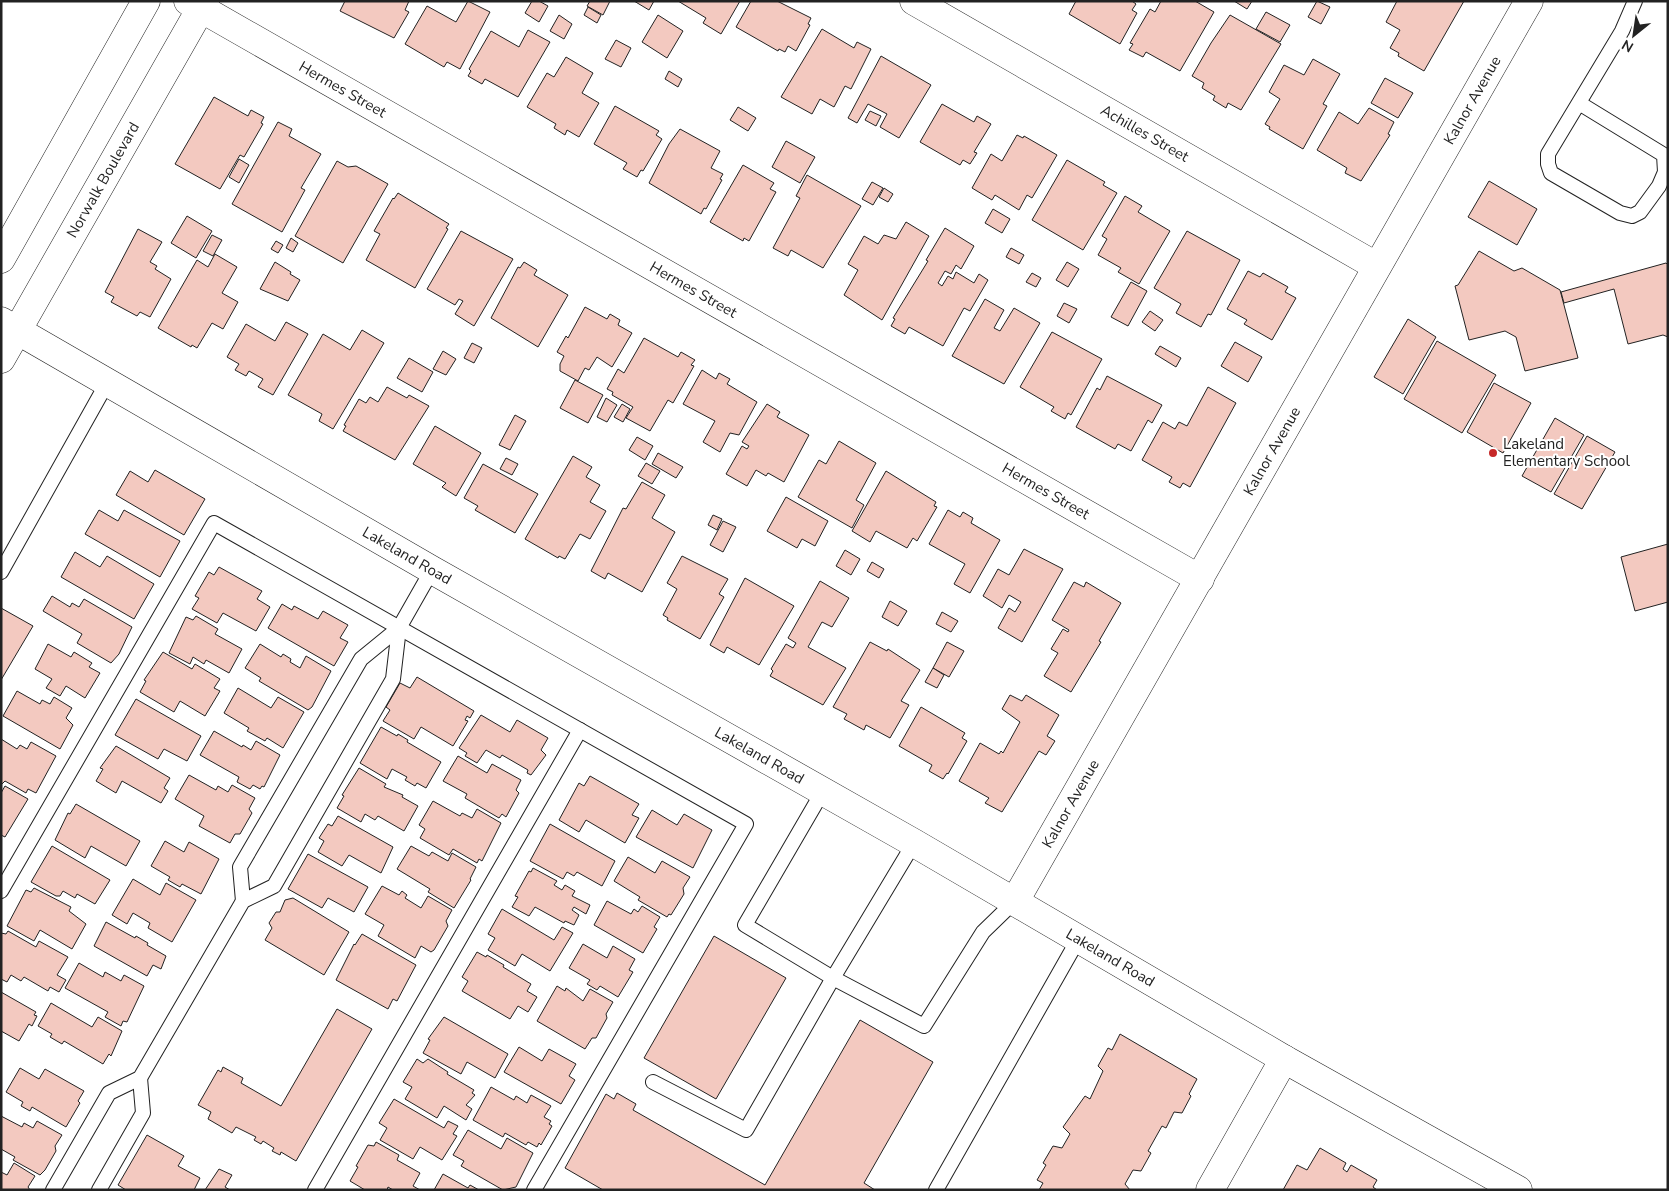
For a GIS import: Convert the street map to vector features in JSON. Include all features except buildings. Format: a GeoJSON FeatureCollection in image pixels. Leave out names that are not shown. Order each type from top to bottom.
{"type":"FeatureCollection","features":[{"type":"Feature","properties":{"kind":"street"},"geometry":{"type":"LineString","coordinates":[[1,259],[146,1]]}},
{"type":"Feature","properties":{"kind":"street","name":"Achilles Street"},"geometry":{"type":"LineString","coordinates":[[914,1],[1376,266]]}},
{"type":"Feature","properties":{"kind":"street","name":"Kalnor Avenue"},"geometry":{"type":"LineString","coordinates":[[1015,901],[1529,1]]}},
{"type":"Feature","properties":{"kind":"street","name":"Norwalk Boulevard"},"geometry":{"type":"LineString","coordinates":[[1,359],[9,326],[198,4]]}},
{"type":"Feature","properties":{"kind":"street","name":"Hermes Street"},"geometry":{"type":"LineString","coordinates":[[198,4],[1200,579]]}},
{"type":"Feature","properties":{"kind":"street","name":"Lakeland Road"},"geometry":{"type":"LineString","coordinates":[[9,326],[432,570],[1015,901],[1284,1059],[1518,1190]]}},
{"type":"Feature","properties":{"kind":"street"},"geometry":{"type":"LineString","coordinates":[[1210,1190],[1284,1059]]}},
{"type":"Feature","properties":{"kind":"lane"},"geometry":{"type":"LineString","coordinates":[[1579,102],[1664,155],[1665,172],[1659,186],[1640,212],[1632,216],[1620,213],[1551,173],[1548,164],[1548,154],[1579,102],[1622,31],[1635,1]]}},
{"type":"Feature","properties":{"kind":"lane"},"geometry":{"type":"LineString","coordinates":[[1,572],[107,383]]}},
{"type":"Feature","properties":{"kind":"lane"},"geometry":{"type":"LineString","coordinates":[[1,891],[214,523],[746,824],[534,1190]]}},
{"type":"Feature","properties":{"kind":"lane"},"geometry":{"type":"LineString","coordinates":[[243,901],[240,867],[361,659],[398,628],[432,570]]}},
{"type":"Feature","properties":{"kind":"lane"},"geometry":{"type":"LineString","coordinates":[[53,1190],[109,1093],[140,1078],[243,901],[274,886],[393,680],[398,628]]}},
{"type":"Feature","properties":{"kind":"lane"},"geometry":{"type":"LineString","coordinates":[[315,1190],[580,730]]}},
{"type":"Feature","properties":{"kind":"lane"},"geometry":{"type":"LineString","coordinates":[[823,791],[745,925],[833,978],[924,1026],[983,932],[1015,901]]}},
{"type":"Feature","properties":{"kind":"lane"},"geometry":{"type":"LineString","coordinates":[[653,1082],[746,1130],[833,978],[914,843]]}},
{"type":"Feature","properties":{"kind":"lane"},"geometry":{"type":"LineString","coordinates":[[936,1190],[1079,938]]}},
{"type":"Feature","properties":{"kind":"lane"},"geometry":{"type":"LineString","coordinates":[[99,1190],[143,1113],[140,1078]]}},
{"type":"Feature","properties":{"kind":"place","name":"Lakeland Elementary School"},"geometry":{"type":"Point","coordinates":[1493,453]}}]}
